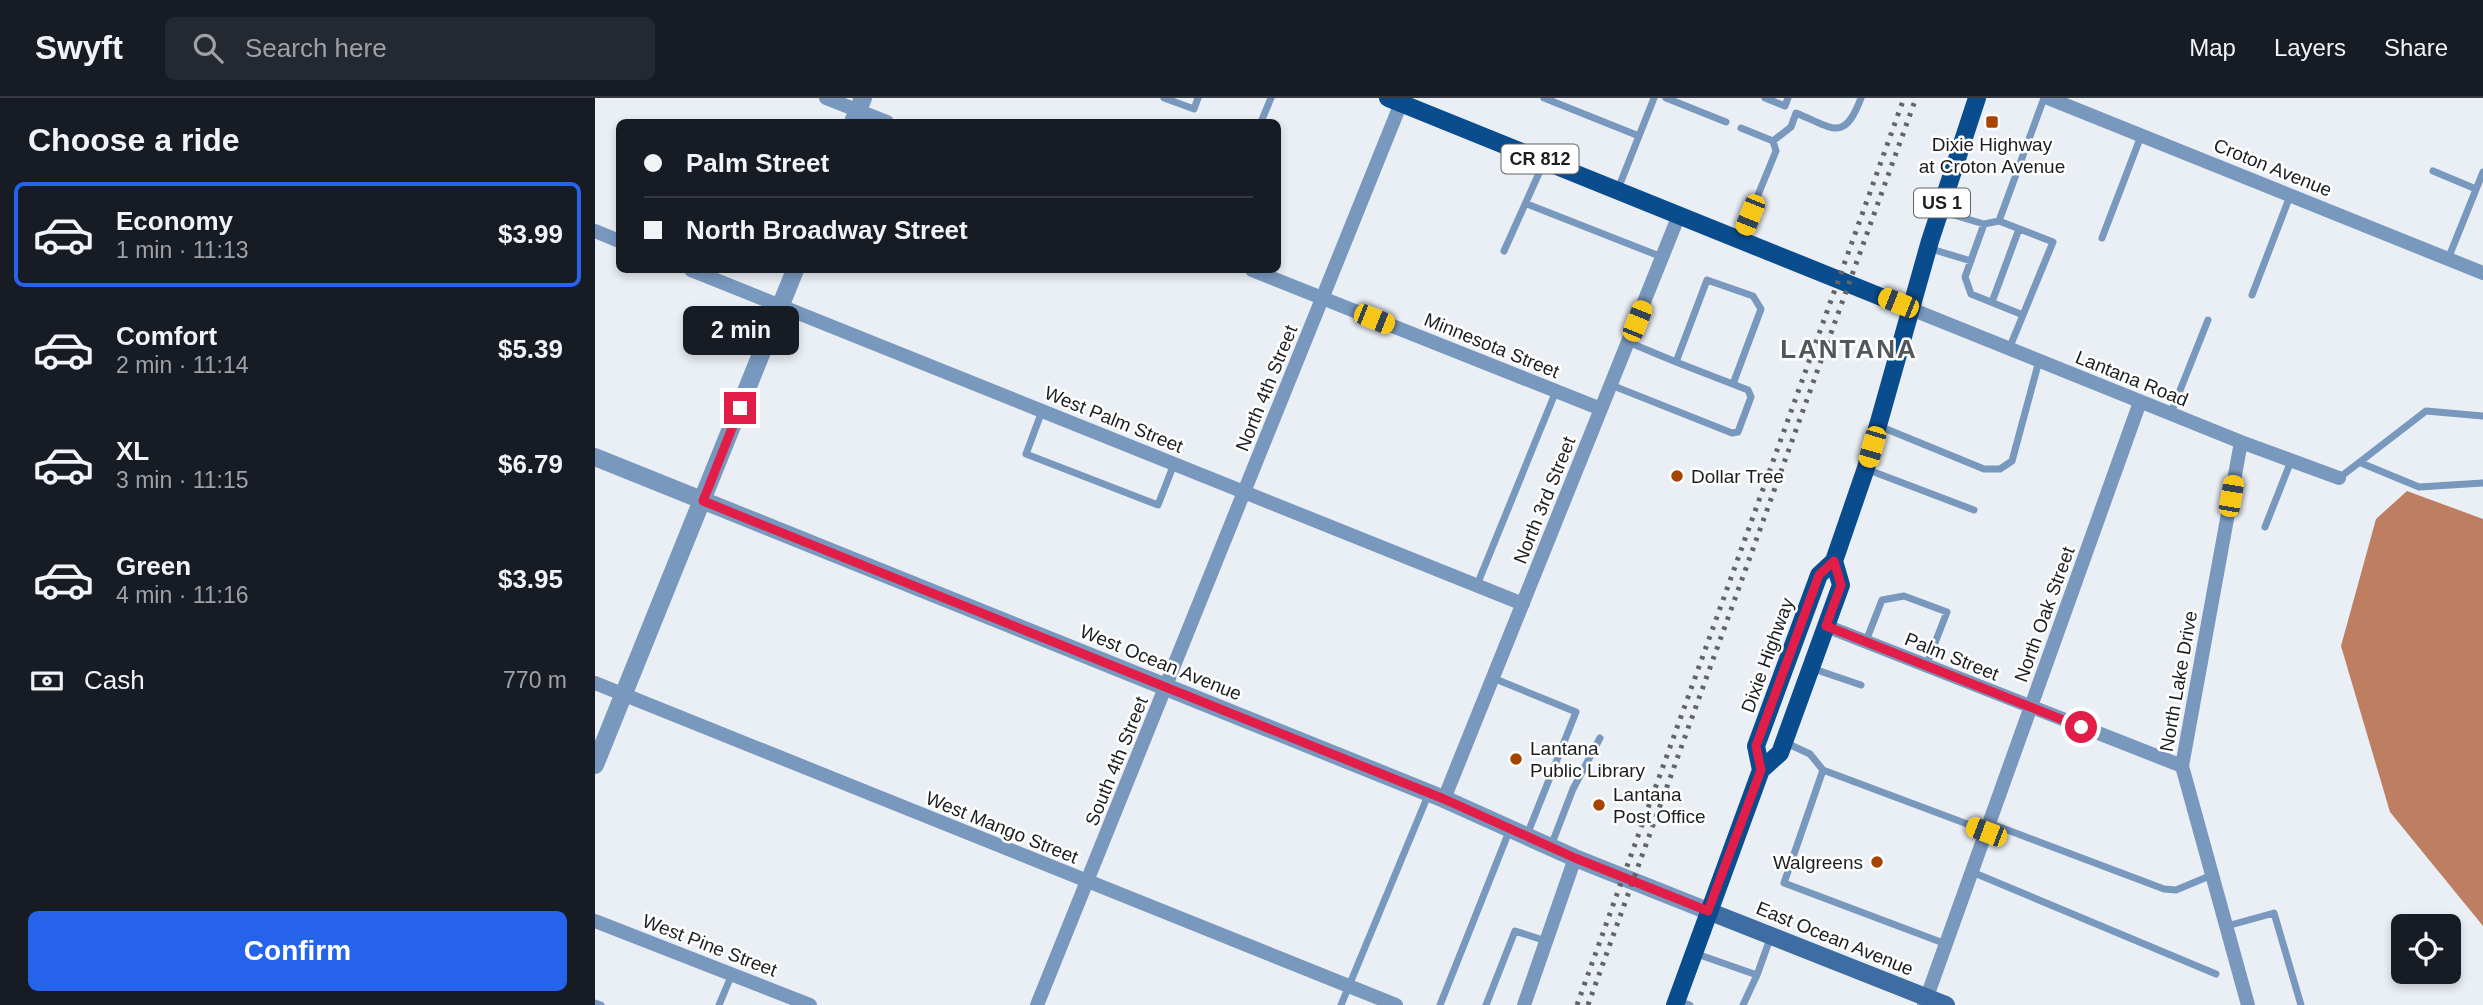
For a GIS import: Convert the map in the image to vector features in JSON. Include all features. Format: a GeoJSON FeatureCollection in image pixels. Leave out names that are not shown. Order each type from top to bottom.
{"type":"FeatureCollection","features":[{"type":"Feature","properties":{"kind":"main road","name":"US 1"},"geometry":{"type":"LineString","coordinates":[[1911,309],[1977,98]]}},
{"type":"Feature","properties":{"kind":"main road","name":"CR 812"},"geometry":{"type":"LineString","coordinates":[[1395,101],[1911,309]]}},
{"type":"Feature","properties":{"kind":"main road","name":"Dixie Highway"},"geometry":{"type":"LineString","coordinates":[[1761,770],[1756,746],[1819,575],[1834,561],[1878,426],[1911,309]]}},
{"type":"Feature","properties":{"kind":"main road","name":"Dixie Highway"},"geometry":{"type":"LineString","coordinates":[[1680,1003],[1693,953],[1761,770],[1780,753],[1841,585],[1834,561]]}},
{"type":"Feature","properties":{"kind":"main road","name":"East Ocean Avenue"},"geometry":{"type":"LineString","coordinates":[[1708,911],[1925,1001],[1946,1005]]}},
{"type":"Feature","properties":{"kind":"street"},"geometry":{"type":"LineString","coordinates":[[826,98],[880,119]]}},
{"type":"Feature","properties":{"kind":"street","name":"Croton Avenue"},"geometry":{"type":"LineString","coordinates":[[2046,98],[2483,273]]}},
{"type":"Feature","properties":{"kind":"street","name":"North 4th Street"},"geometry":{"type":"LineString","coordinates":[[1166,687],[1323,298],[1395,101]]}},
{"type":"Feature","properties":{"kind":"street","name":"North 3rd Street"},"geometry":{"type":"LineString","coordinates":[[1437,796],[1493,678],[1679,215]]}},
{"type":"Feature","properties":{"kind":"street"},"geometry":{"type":"LineString","coordinates":[[595,231],[616,240]]}},
{"type":"Feature","properties":{"kind":"street","name":"West Palm Street"},"geometry":{"type":"LineString","coordinates":[[698,273],[1523,604]]}},
{"type":"Feature","properties":{"kind":"street"},"geometry":{"type":"LineString","coordinates":[[595,765],[794,273]]}},
{"type":"Feature","properties":{"kind":"street","name":"Minnesota Street"},"geometry":{"type":"LineString","coordinates":[[1260,273],[1601,410]]}},
{"type":"Feature","properties":{"kind":"street","name":"Lantana Road"},"geometry":{"type":"LineString","coordinates":[[1911,309],[2241,442],[2339,478]]}},
{"type":"Feature","properties":{"kind":"street","name":"North Oak Street"},"geometry":{"type":"LineString","coordinates":[[1925,1001],[2140,402]]}},
{"type":"Feature","properties":{"kind":"street","name":"North Lake Drive"},"geometry":{"type":"LineString","coordinates":[[2241,442],[2182,766],[2248,1005]]}},
{"type":"Feature","properties":{"kind":"street","name":"West Ocean Avenue"},"geometry":{"type":"LineString","coordinates":[[595,457],[1437,796],[1575,858],[1708,911]]}},
{"type":"Feature","properties":{"kind":"street","name":"Palm Street"},"geometry":{"type":"LineString","coordinates":[[1826,626],[2182,766]]}},
{"type":"Feature","properties":{"kind":"street","name":"West Mango Street"},"geometry":{"type":"LineString","coordinates":[[595,684],[1396,1005]]}},
{"type":"Feature","properties":{"kind":"street","name":"South 4th Street"},"geometry":{"type":"LineString","coordinates":[[1037,1005],[1166,687]]}},
{"type":"Feature","properties":{"kind":"street"},"geometry":{"type":"LineString","coordinates":[[1524,1005],[1575,858]]}},
{"type":"Feature","properties":{"kind":"street","name":"West Pine Street"},"geometry":{"type":"LineString","coordinates":[[595,920],[810,1005]]}},
{"type":"Feature","properties":{"kind":"lane"},"geometry":{"type":"LineString","coordinates":[[1164,98],[1194,109],[1198,98]]}},
{"type":"Feature","properties":{"kind":"lane"},"geometry":{"type":"LineString","coordinates":[[1262,119],[1271,98]]}},
{"type":"Feature","properties":{"kind":"lane"},"geometry":{"type":"LineString","coordinates":[[1544,98],[1639,136]]}},
{"type":"Feature","properties":{"kind":"lane"},"geometry":{"type":"LineString","coordinates":[[1618,190],[1654,98]]}},
{"type":"Feature","properties":{"kind":"lane"},"geometry":{"type":"LineString","coordinates":[[1666,98],[1726,122]]}},
{"type":"Feature","properties":{"kind":"lane"},"geometry":{"type":"LineString","coordinates":[[1765,98],[1786,102],[1796,113],[1835,128],[1845,127],[1852,122],[1861,98]]}},
{"type":"Feature","properties":{"kind":"lane"},"geometry":{"type":"LineString","coordinates":[[1999,221],[2046,98]]}},
{"type":"Feature","properties":{"kind":"lane"},"geometry":{"type":"LineString","coordinates":[[1773,141],[1791,127],[1796,113]]}},
{"type":"Feature","properties":{"kind":"lane"},"geometry":{"type":"LineString","coordinates":[[1741,128],[1773,141]]}},
{"type":"Feature","properties":{"kind":"lane"},"geometry":{"type":"LineString","coordinates":[[2102,238],[2141,135]]}},
{"type":"Feature","properties":{"kind":"lane"},"geometry":{"type":"LineString","coordinates":[[1740,240],[1776,151],[1773,141]]}},
{"type":"Feature","properties":{"kind":"lane"},"geometry":{"type":"LineString","coordinates":[[1504,251],[1545,161]]}},
{"type":"Feature","properties":{"kind":"lane"},"geometry":{"type":"LineString","coordinates":[[2433,171],[2476,189]]}},
{"type":"Feature","properties":{"kind":"lane"},"geometry":{"type":"LineString","coordinates":[[2448,259],[2483,172]]}},
{"type":"Feature","properties":{"kind":"lane"},"geometry":{"type":"LineString","coordinates":[[2252,295],[2291,195]]}},
{"type":"Feature","properties":{"kind":"lane"},"geometry":{"type":"LineString","coordinates":[[1527,204],[1663,257]]}},
{"type":"Feature","properties":{"kind":"lane"},"geometry":{"type":"LineString","coordinates":[[1940,211],[1985,224],[1999,221],[2053,242],[2009,349]]}},
{"type":"Feature","properties":{"kind":"lane"},"geometry":{"type":"LineString","coordinates":[[1985,224],[1984,238],[1965,277],[1971,294],[2023,315]]}},
{"type":"Feature","properties":{"kind":"lane"},"geometry":{"type":"LineString","coordinates":[[1992,302],[2009,247],[2019,229]]}},
{"type":"Feature","properties":{"kind":"lane"},"geometry":{"type":"LineString","coordinates":[[1928,248],[1974,260]]}},
{"type":"Feature","properties":{"kind":"lane"},"geometry":{"type":"LineString","coordinates":[[1676,362],[1707,280],[1753,296],[1761,309],[1733,384]]}},
{"type":"Feature","properties":{"kind":"lane"},"geometry":{"type":"LineString","coordinates":[[2171,414],[2209,320]]}},
{"type":"Feature","properties":{"kind":"lane"},"geometry":{"type":"LineString","coordinates":[[1611,385],[1732,433],[1738,432],[1751,397],[1748,390],[1628,342]]}},
{"type":"Feature","properties":{"kind":"lane"},"geometry":{"type":"LineString","coordinates":[[1878,426],[1984,469],[2000,470],[2012,461],[2039,361]]}},
{"type":"Feature","properties":{"kind":"lane"},"geometry":{"type":"LineString","coordinates":[[1477,586],[1556,391]]}},
{"type":"Feature","properties":{"kind":"lane"},"geometry":{"type":"LineString","coordinates":[[1042,411],[1025,454],[1158,505],[1174,464]]}},
{"type":"Feature","properties":{"kind":"lane"},"geometry":{"type":"LineString","coordinates":[[2339,478],[2426,411],[2483,416]]}},
{"type":"Feature","properties":{"kind":"lane"},"geometry":{"type":"LineString","coordinates":[[2265,527],[2291,461]]}},
{"type":"Feature","properties":{"kind":"lane"},"geometry":{"type":"LineString","coordinates":[[2361,463],[2419,487],[2483,483]]}},
{"type":"Feature","properties":{"kind":"lane"},"geometry":{"type":"LineString","coordinates":[[1865,468],[1974,510]]}},
{"type":"Feature","properties":{"kind":"lane"},"geometry":{"type":"LineString","coordinates":[[1866,642],[1882,600],[1904,596],[1947,612],[1926,666]]}},
{"type":"Feature","properties":{"kind":"lane"},"geometry":{"type":"LineString","coordinates":[[1811,667],[1861,685]]}},
{"type":"Feature","properties":{"kind":"lane"},"geometry":{"type":"LineString","coordinates":[[1440,1005],[1576,712],[1493,678]]}},
{"type":"Feature","properties":{"kind":"lane"},"geometry":{"type":"LineString","coordinates":[[1551,847],[1573,789],[1600,738]]}},
{"type":"Feature","properties":{"kind":"lane"},"geometry":{"type":"LineString","coordinates":[[1784,742],[1810,754],[1823,769],[2164,889],[2176,890],[2213,875]]}},
{"type":"Feature","properties":{"kind":"lane"},"geometry":{"type":"LineString","coordinates":[[1823,769],[1784,883],[1946,944]]}},
{"type":"Feature","properties":{"kind":"lane"},"geometry":{"type":"LineString","coordinates":[[1341,1005],[1437,796]]}},
{"type":"Feature","properties":{"kind":"lane"},"geometry":{"type":"LineString","coordinates":[[1972,872],[2217,975]]}},
{"type":"Feature","properties":{"kind":"lane"},"geometry":{"type":"LineString","coordinates":[[2227,926],[2274,913],[2301,1005]]}},
{"type":"Feature","properties":{"kind":"lane"},"geometry":{"type":"LineString","coordinates":[[1486,1005],[1515,931],[1546,941]]}},
{"type":"Feature","properties":{"kind":"lane"},"geometry":{"type":"LineString","coordinates":[[1743,1005],[1771,936]]}},
{"type":"Feature","properties":{"kind":"lane"},"geometry":{"type":"LineString","coordinates":[[1693,953],[1757,975]]}},
{"type":"Feature","properties":{"kind":"lane"},"geometry":{"type":"LineString","coordinates":[[719,1005],[731,974]]}},
{"type":"Feature","properties":{"kind":"lane"},"geometry":{"type":"LineString","coordinates":[[595,1003],[601,1005]]}},
{"type":"Feature","properties":{"kind":"shaded area"},"geometry":{"type":"Polygon","coordinates":[[[2407,491],[2483,519],[2483,926],[2390,812],[2341,646],[2376,519],[2407,491]]]}},
{"type":"Feature","properties":{"kind":"railway"},"geometry":{"type":"LineString","coordinates":[[1577,1005],[1904,98]]}},
{"type":"Feature","properties":{"kind":"railway"},"geometry":{"type":"LineString","coordinates":[[1588,1005],[1916,98]]}},
{"type":"Feature","properties":{"kind":"place","name":"Dixie Highway at Croton Avenue"},"geometry":{"type":"Point","coordinates":[1992,122]}},
{"type":"Feature","properties":{"kind":"place","name":"Dollar Tree"},"geometry":{"type":"Point","coordinates":[1677,476]}},
{"type":"Feature","properties":{"kind":"place","name":"Lantana Public Library"},"geometry":{"type":"Point","coordinates":[1516,759]}},
{"type":"Feature","properties":{"kind":"place","name":"Lantana Post Office"},"geometry":{"type":"Point","coordinates":[1599,805]}},
{"type":"Feature","properties":{"kind":"place","name":"Walgreens"},"geometry":{"type":"Point","coordinates":[1877,862]}},
{"type":"Feature","properties":{"kind":"district","name":"LANTANA"},"geometry":{"type":"Point","coordinates":[1849,349]}},
{"type":"Feature","properties":{"kind":"route"},"geometry":{"type":"LineString","coordinates":[[740,408],[703,501],[1444,799],[1575,858],[1708,911],[1761,770],[1756,746],[1819,575],[1834,561],[1841,585],[1826,626],[2081,727]]}}]}
